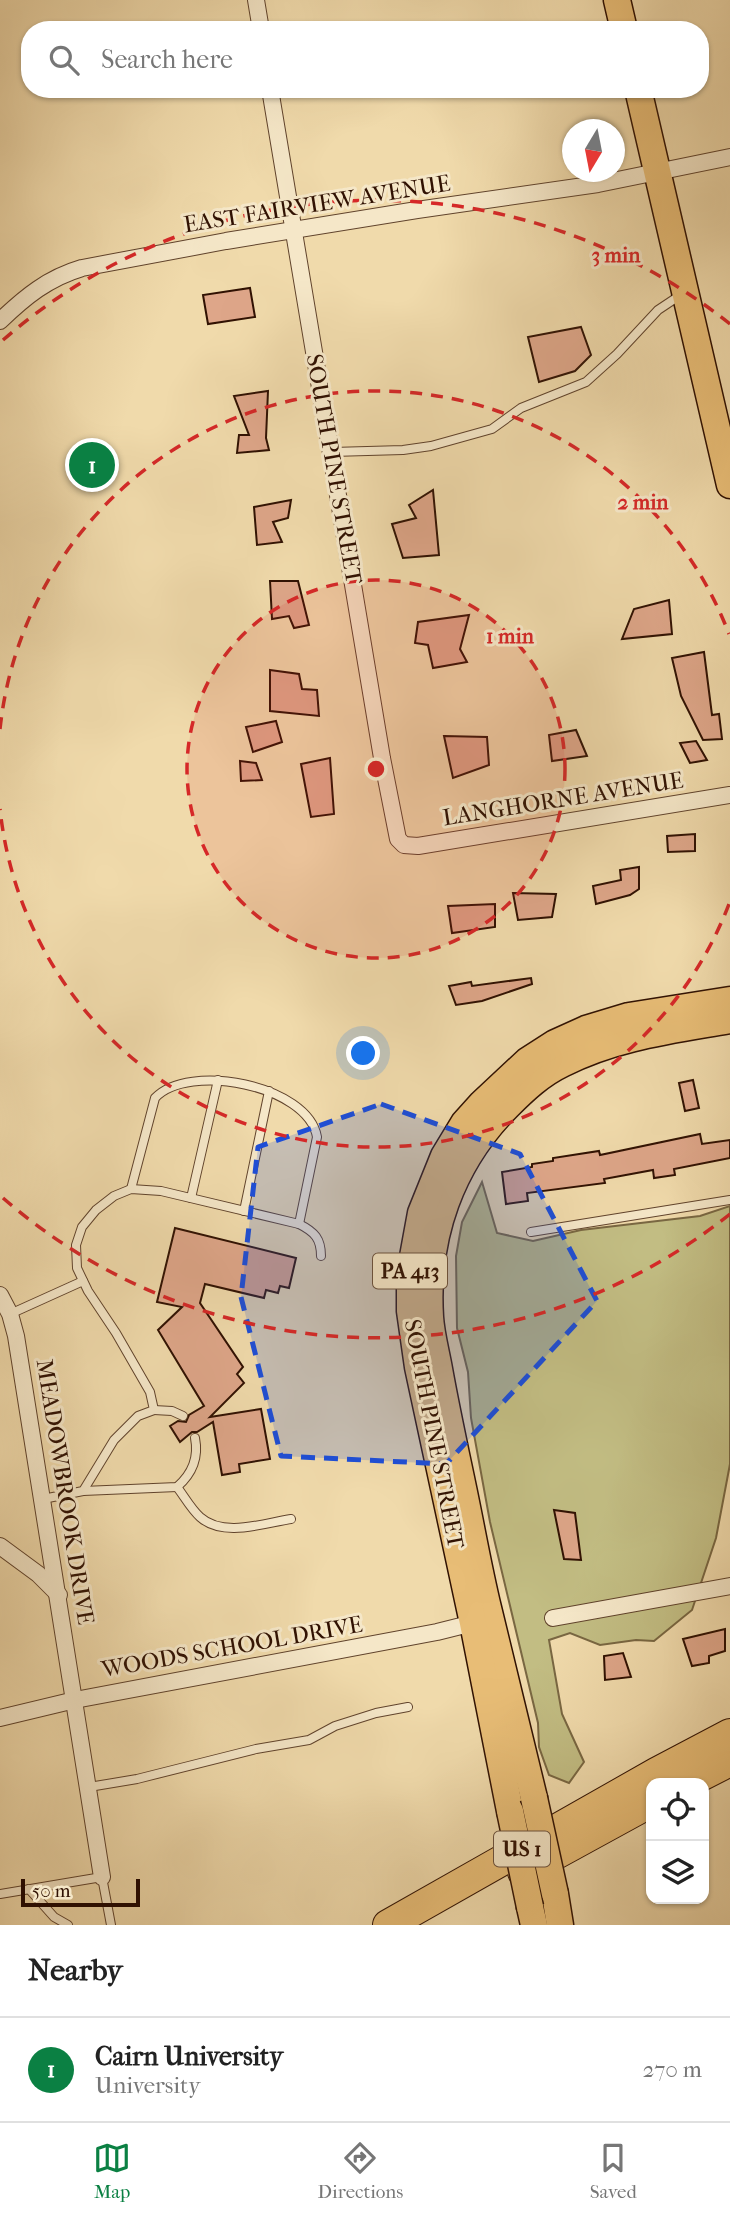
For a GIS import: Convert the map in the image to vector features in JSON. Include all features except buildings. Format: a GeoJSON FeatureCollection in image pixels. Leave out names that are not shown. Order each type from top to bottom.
{"type":"FeatureCollection","features":[{"type":"Feature","properties":{"kind":"highway","name":"US 1"},"geometry":{"type":"LineString","coordinates":[[388,1925],[730,1734]]}},
{"type":"Feature","properties":{"kind":"highway"},"geometry":{"type":"LineString","coordinates":[[698,1778],[730,1761]]}},
{"type":"Feature","properties":{"kind":"highway"},"geometry":{"type":"LineString","coordinates":[[704,1778],[730,1769]]}},
{"type":"Feature","properties":{"kind":"highway","name":"US 1"},"geometry":{"type":"LineString","coordinates":[[428,1925],[646,1805]]}},
{"type":"Feature","properties":{"kind":"main road"},"geometry":{"type":"LineString","coordinates":[[617,0],[622,21]]}},
{"type":"Feature","properties":{"kind":"main road"},"geometry":{"type":"LineString","coordinates":[[640,98],[730,485]]}},
{"type":"Feature","properties":{"kind":"main road","name":"SOUTH PINE STREET"},"geometry":{"type":"LineString","coordinates":[[560,1925],[534,1798],[482,1621],[418,1367],[410,1311],[410,1273],[414,1242],[431,1184],[464,1123],[482,1102],[527,1061],[555,1043],[586,1029],[629,1016],[730,1000]]}},
{"type":"Feature","properties":{"kind":"main road","name":"SOUTH PINE STREET"},"geometry":{"type":"LineString","coordinates":[[532,1916],[510,1811],[482,1621],[430,1320],[432,1246],[438,1220],[456,1176],[476,1142],[528,1086],[560,1065],[599,1048],[643,1036],[730,1020]]}},
{"type":"Feature","properties":{"kind":"street"},"geometry":{"type":"LineString","coordinates":[[256,0],[260,21]]}},
{"type":"Feature","properties":{"kind":"street","name":"SOUTH PINE STREET"},"geometry":{"type":"LineString","coordinates":[[272,98],[394,830],[404,845]]}},
{"type":"Feature","properties":{"kind":"street","name":"EAST FAIRVIEW AVENUE"},"geometry":{"type":"LineString","coordinates":[[0,321],[24,298],[62,274],[82,268],[226,241],[515,194],[598,184],[730,157]]}},
{"type":"Feature","properties":{"kind":"street","name":"LANGHORNE AVENUE"},"geometry":{"type":"LineString","coordinates":[[404,845],[418,846],[730,795]]}},
{"type":"Feature","properties":{"kind":"street","name":"MEADOWBROOK DRIVE"},"geometry":{"type":"LineString","coordinates":[[0,1295],[10,1314],[16,1336],[102,1877]]}},
{"type":"Feature","properties":{"kind":"street"},"geometry":{"type":"LineString","coordinates":[[0,1546],[38,1574],[59,1595]]}},
{"type":"Feature","properties":{"kind":"street"},"geometry":{"type":"LineString","coordinates":[[553,1618],[730,1586]]}},
{"type":"Feature","properties":{"kind":"street","name":"WOODS SCHOOL DRIVE"},"geometry":{"type":"LineString","coordinates":[[0,1718],[75,1700],[438,1633],[482,1621]]}},
{"type":"Feature","properties":{"kind":"lane"},"geometry":{"type":"LineString","coordinates":[[332,452],[431,446],[492,429],[521,408],[586,382],[617,354],[658,310],[685,292]]}},
{"type":"Feature","properties":{"kind":"lane"},"geometry":{"type":"LineString","coordinates":[[131,1189],[155,1098],[163,1088],[208,1078],[218,1080],[269,1091],[295,1104],[315,1126],[317,1138],[299,1224]]}},
{"type":"Feature","properties":{"kind":"lane"},"geometry":{"type":"LineString","coordinates":[[191,1198],[218,1080]]}},
{"type":"Feature","properties":{"kind":"lane"},"geometry":{"type":"LineString","coordinates":[[244,1211],[269,1091]]}},
{"type":"Feature","properties":{"kind":"lane"},"geometry":{"type":"LineString","coordinates":[[154,1410],[150,1392],[77,1268],[76,1245],[82,1227],[96,1210],[114,1196],[131,1189],[162,1191],[299,1224],[311,1230],[321,1242],[321,1256]]}},
{"type":"Feature","properties":{"kind":"lane"},"geometry":{"type":"LineString","coordinates":[[530,1232],[730,1200]]}},
{"type":"Feature","properties":{"kind":"lane"},"geometry":{"type":"LineString","coordinates":[[10,1314],[83,1281]]}},
{"type":"Feature","properties":{"kind":"lane"},"geometry":{"type":"LineString","coordinates":[[83,1491],[114,1440],[138,1416],[154,1410],[172,1411],[183,1416]]}},
{"type":"Feature","properties":{"kind":"lane"},"geometry":{"type":"LineString","coordinates":[[43,1499],[83,1491],[177,1487],[187,1478],[194,1464],[197,1447],[195,1438]]}},
{"type":"Feature","properties":{"kind":"lane"},"geometry":{"type":"LineString","coordinates":[[177,1487],[200,1517],[213,1526],[228,1528],[291,1519]]}},
{"type":"Feature","properties":{"kind":"lane"},"geometry":{"type":"LineString","coordinates":[[89,1787],[137,1779],[256,1749],[309,1740],[335,1726],[376,1713],[408,1707]]}},
{"type":"Feature","properties":{"kind":"lane"},"geometry":{"type":"LineString","coordinates":[[0,1894],[102,1877],[109,1925]]}},
{"type":"Feature","properties":{"kind":"lane"},"geometry":{"type":"LineString","coordinates":[[29,1889],[54,1917],[68,1925]]}},
{"type":"Feature","properties":{"kind":"highlighted area"},"geometry":{"type":"Polygon","coordinates":[[[381,1104],[520,1154],[597,1301],[446,1464],[281,1456],[241,1297],[258,1147],[381,1104]]]}},
{"type":"Feature","properties":{"kind":"shaded area"},"geometry":{"type":"Polygon","coordinates":[[[482,1182],[497,1233],[533,1241],[581,1230],[700,1216],[730,1206],[730,1464],[716,1538],[692,1610],[654,1641],[636,1640],[600,1645],[570,1633],[549,1640],[562,1714],[584,1762],[569,1783],[549,1775],[539,1747],[538,1723],[490,1522],[471,1418],[468,1372],[457,1328],[456,1256],[462,1222],[482,1182]]]}},
{"type":"Feature","properties":{"kind":"place","name":"Cairn University"},"geometry":{"type":"Point","coordinates":[92,465]}}]}
